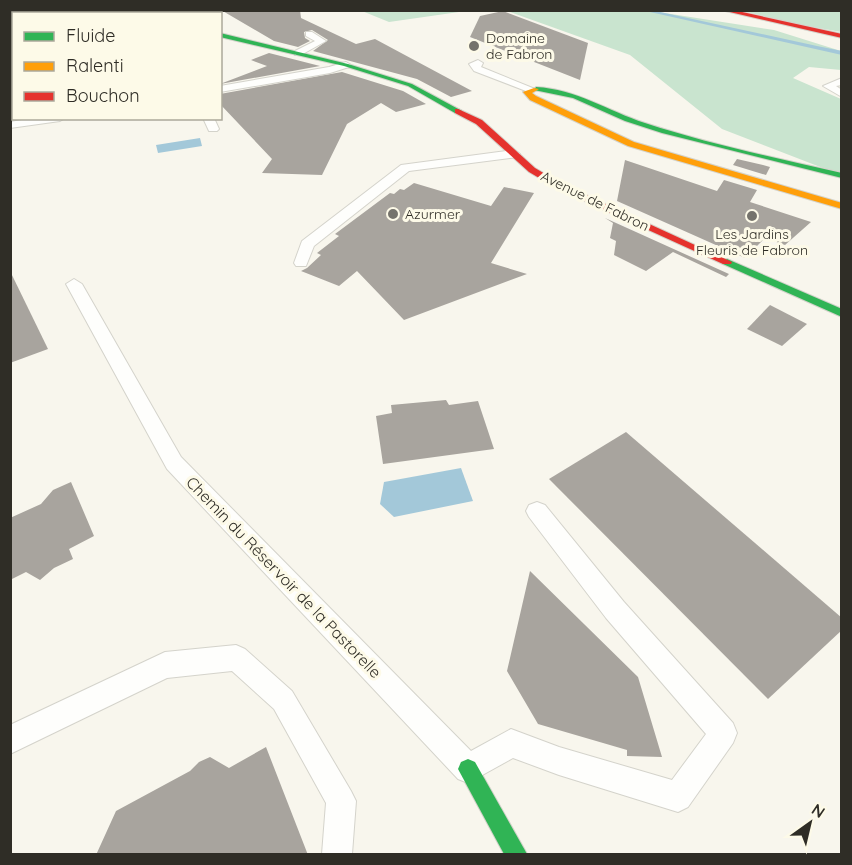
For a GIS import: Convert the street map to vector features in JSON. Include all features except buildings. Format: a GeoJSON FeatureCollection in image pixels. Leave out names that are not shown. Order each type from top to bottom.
{"type":"FeatureCollection","features":[{"type":"Feature","properties":{"kind":"street"},"geometry":{"type":"LineString","coordinates":[[723,10],[842,36]]}},
{"type":"Feature","properties":{"kind":"street","name":"Avenue de Fabron"},"geometry":{"type":"LineString","coordinates":[[222,35],[346,65],[410,85],[479,122],[532,170],[559,186],[842,314]]}},
{"type":"Feature","properties":{"kind":"street"},"geometry":{"type":"LineString","coordinates":[[842,176],[650,126],[551,89],[530,89],[527,95],[631,144],[842,206]]}},
{"type":"Feature","properties":{"kind":"street","name":"Chemin du Réservoir de la Pastorelle"},"geometry":{"type":"LineString","coordinates":[[468,769],[516,855]]}},
{"type":"Feature","properties":{"kind":"lane"},"geometry":{"type":"LineString","coordinates":[[90,12],[102,10]]}},
{"type":"Feature","properties":{"kind":"lane"},"geometry":{"type":"LineString","coordinates":[[298,53],[322,41],[309,34]]}},
{"type":"Feature","properties":{"kind":"lane"},"geometry":{"type":"LineString","coordinates":[[478,63],[474,64],[477,69],[530,89]]}},
{"type":"Feature","properties":{"kind":"lane"},"geometry":{"type":"LineString","coordinates":[[222,89],[330,70],[346,65]]}},
{"type":"Feature","properties":{"kind":"lane"},"geometry":{"type":"LineString","coordinates":[[842,81],[828,86],[842,94]]}},
{"type":"Feature","properties":{"kind":"lane"},"geometry":{"type":"LineString","coordinates":[[10,125],[46,120]]}},
{"type":"Feature","properties":{"kind":"lane"},"geometry":{"type":"LineString","coordinates":[[301,263],[306,244],[405,168],[514,154]]}},
{"type":"Feature","properties":{"kind":"lane","name":"Chemin du Réservoir de la Pastorelle"},"geometry":{"type":"LineString","coordinates":[[74,284],[174,463],[468,769]]}},
{"type":"Feature","properties":{"kind":"lane"},"geometry":{"type":"LineString","coordinates":[[468,769],[511,743],[559,761],[678,797],[723,733],[615,610],[537,511]]}},
{"type":"Feature","properties":{"kind":"lane"},"geometry":{"type":"LineString","coordinates":[[10,740],[165,665],[236,658],[283,700],[341,801],[337,855]]}},
{"type":"Feature","properties":{"kind":"green space"},"geometry":{"type":"Polygon","coordinates":[[[362,10],[466,11],[389,22],[362,10]]]}},
{"type":"Feature","properties":{"kind":"green space"},"geometry":{"type":"Polygon","coordinates":[[[507,11],[652,11],[774,30],[841,51],[841,70],[809,67],[793,78],[841,99],[841,175],[722,129],[630,55],[507,11]]]}},
{"type":"Feature","properties":{"kind":"green space"},"geometry":{"type":"Polygon","coordinates":[[[743,11],[841,11],[841,32],[797,24],[743,11]]]}},
{"type":"Feature","properties":{"kind":"water"},"geometry":{"type":"Polygon","coordinates":[[[200,138],[202,146],[158,153],[156,145],[200,138]]]}},
{"type":"Feature","properties":{"kind":"water"},"geometry":{"type":"Polygon","coordinates":[[[461,468],[473,501],[394,517],[380,504],[384,482],[461,468]]]}},
{"type":"Feature","properties":{"kind":"waterway"},"geometry":{"type":"LineString","coordinates":[[643,10],[842,53]]}},
{"type":"Feature","properties":{"kind":"traffic: fast"},"geometry":{"type":"LineString","coordinates":[[131,10],[136,12]]}},
{"type":"Feature","properties":{"kind":"traffic: fast"},"geometry":{"type":"LineString","coordinates":[[222,35],[346,65],[410,85],[458,111]]}},
{"type":"Feature","properties":{"kind":"traffic: fast"},"geometry":{"type":"LineString","coordinates":[[536,89],[562,92],[665,132],[842,176]]}},
{"type":"Feature","properties":{"kind":"traffic: fast"},"geometry":{"type":"LineString","coordinates":[[727,262],[842,314]]}},
{"type":"Feature","properties":{"kind":"traffic: fast"},"geometry":{"type":"LineString","coordinates":[[468,769],[516,854]]}},
{"type":"Feature","properties":{"kind":"traffic: slow"},"geometry":{"type":"LineString","coordinates":[[536,89],[527,92],[533,98],[631,144],[842,206]]}},
{"type":"Feature","properties":{"kind":"traffic: jam"},"geometry":{"type":"LineString","coordinates":[[723,10],[842,36]]}},
{"type":"Feature","properties":{"kind":"traffic: jam"},"geometry":{"type":"LineString","coordinates":[[458,111],[479,122],[532,170],[559,186],[727,262]]}},
{"type":"Feature","properties":{"kind":"place","name":"Domaine de Fabron"},"geometry":{"type":"Point","coordinates":[474,46]}},
{"type":"Feature","properties":{"kind":"place","name":"Azurmer"},"geometry":{"type":"Point","coordinates":[393,214]}},
{"type":"Feature","properties":{"kind":"place","name":"Les Jardins Fleuris de Fabron"},"geometry":{"type":"Point","coordinates":[752,216]}}]}
